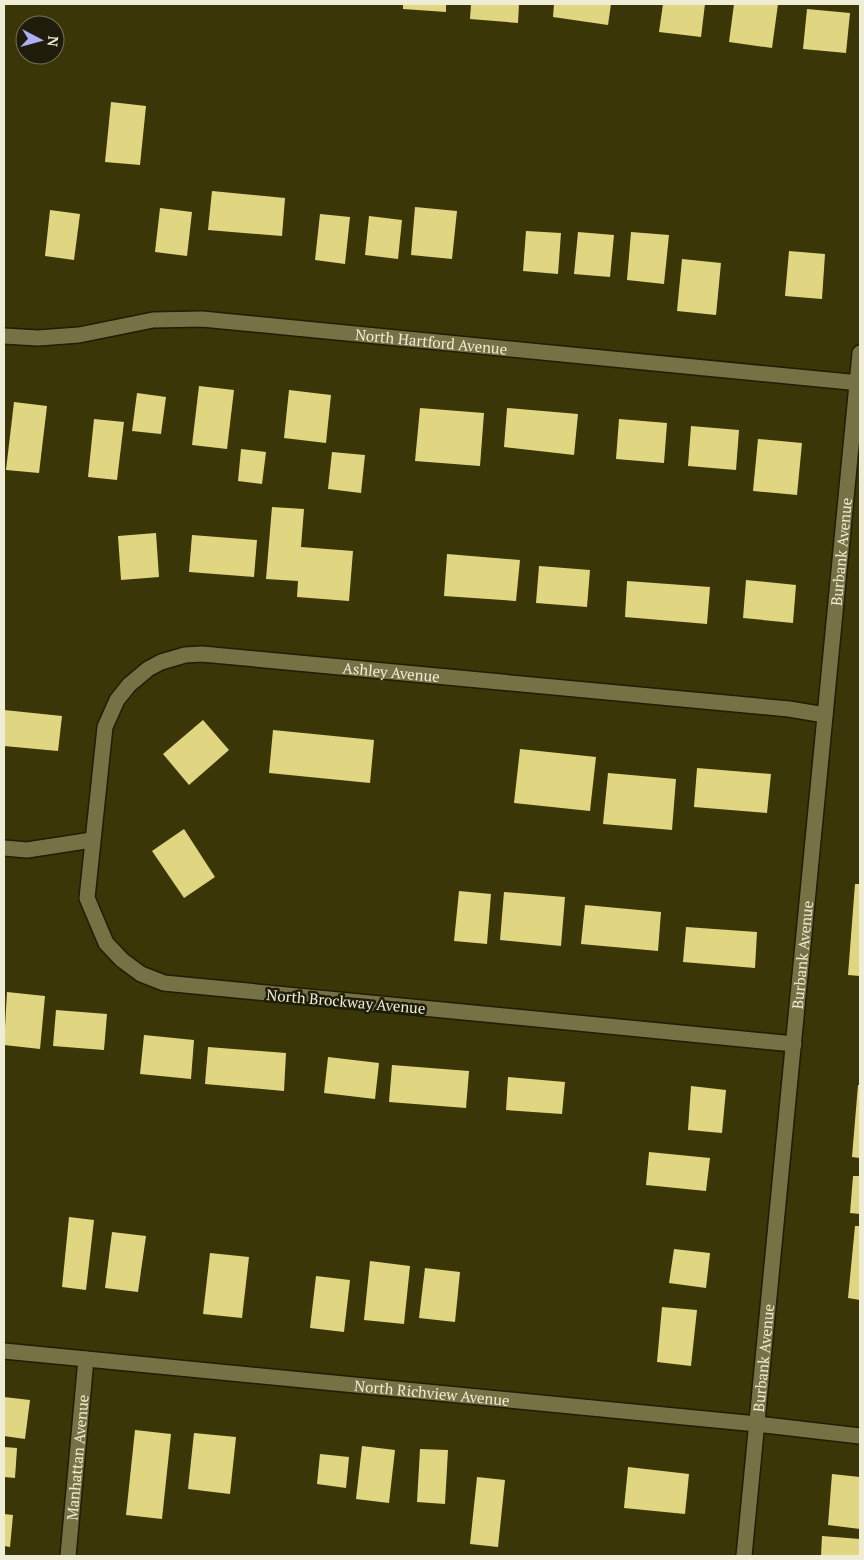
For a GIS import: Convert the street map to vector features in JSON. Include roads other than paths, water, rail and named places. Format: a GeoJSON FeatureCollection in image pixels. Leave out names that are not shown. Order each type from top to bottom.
{"type":"FeatureCollection","features":[{"type":"Feature","properties":{"kind":"street","name":"North Hartford Avenue"},"geometry":{"type":"LineString","coordinates":[[4,336],[38,338],[79,335],[153,320],[202,319],[859,382]]}},
{"type":"Feature","properties":{"kind":"street","name":"Burbank Avenue"},"geometry":{"type":"LineString","coordinates":[[744,1556],[859,382],[860,353]]}},
{"type":"Feature","properties":{"kind":"street","name":"Ashley Avenue"},"geometry":{"type":"LineString","coordinates":[[92,840],[104,728],[117,700],[128,685],[148,669],[161,662],[185,655],[202,654],[779,708],[825,715]]}},
{"type":"Feature","properties":{"kind":"street"},"geometry":{"type":"LineString","coordinates":[[4,848],[27,850],[92,840]]}},
{"type":"Feature","properties":{"kind":"street","name":"North Brockway Avenue"},"geometry":{"type":"LineString","coordinates":[[92,840],[87,898],[106,943],[122,960],[141,974],[164,983],[794,1044]]}},
{"type":"Feature","properties":{"kind":"street","name":"North Richview Avenue"},"geometry":{"type":"LineString","coordinates":[[4,1351],[758,1424],[860,1436]]}},
{"type":"Feature","properties":{"kind":"street","name":"Manhattan Avenue"},"geometry":{"type":"LineString","coordinates":[[68,1556],[86,1359]]}}]}
